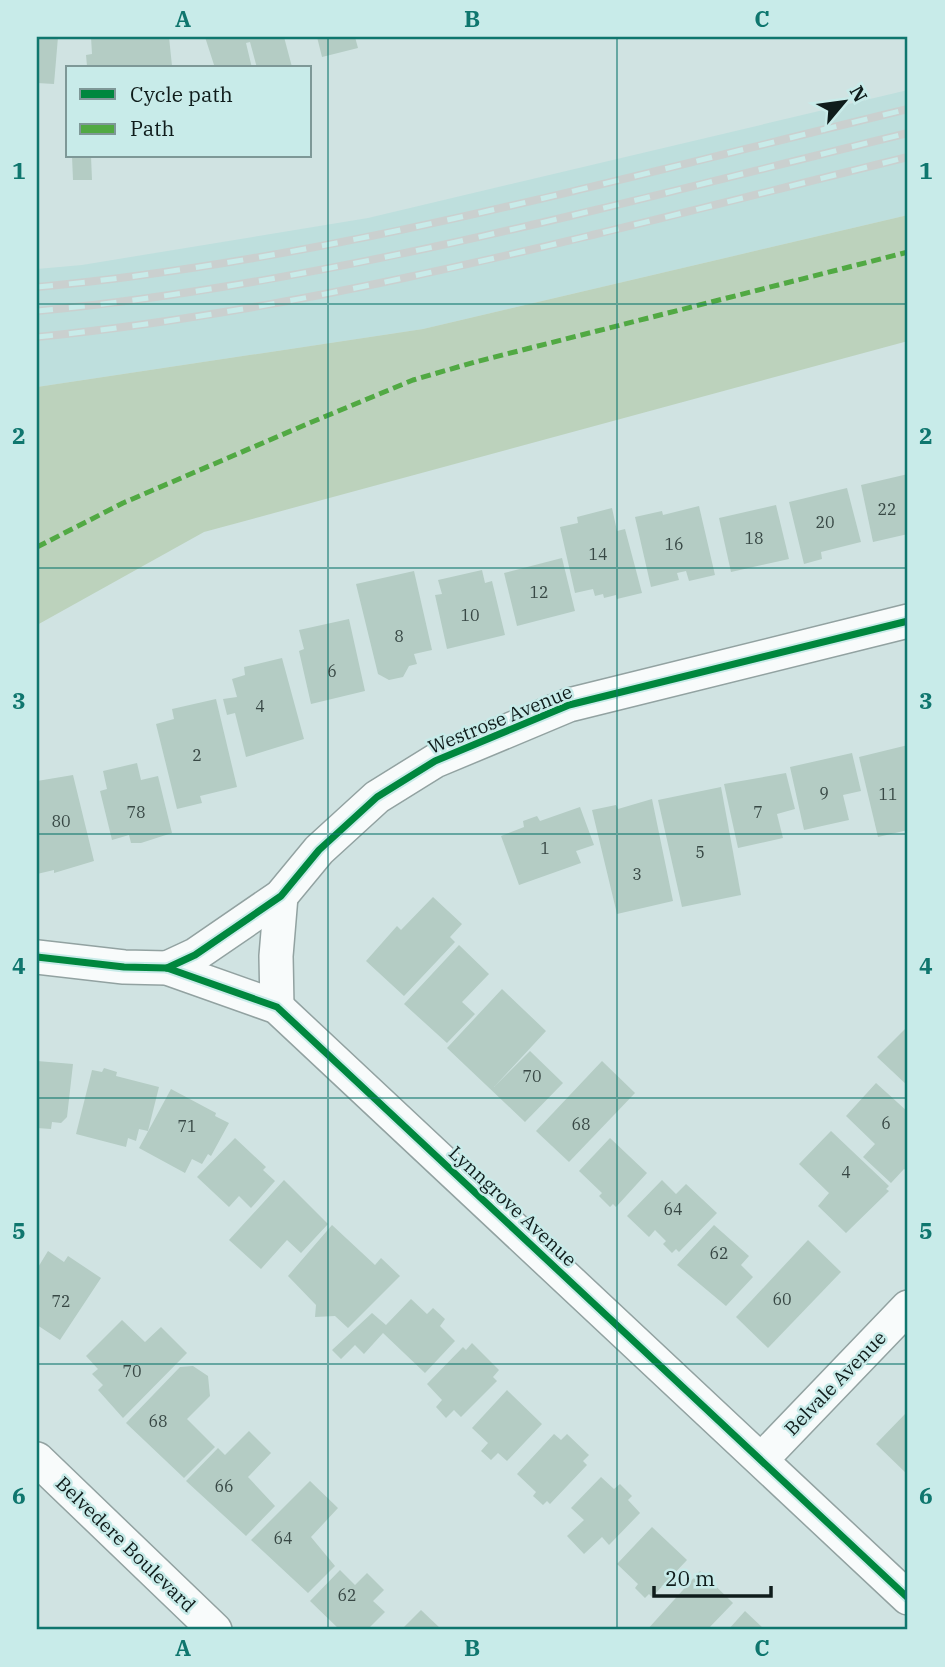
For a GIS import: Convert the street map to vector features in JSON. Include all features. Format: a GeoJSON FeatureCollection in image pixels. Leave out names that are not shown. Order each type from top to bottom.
{"type":"FeatureCollection","features":[{"type":"Feature","properties":{"kind":"street","name":"Westrose Avenue"},"geometry":{"type":"LineString","coordinates":[[167,968],[195,955],[281,896],[319,850],[377,797],[448,756],[569,705],[908,621]]}},
{"type":"Feature","properties":{"kind":"street"},"geometry":{"type":"LineString","coordinates":[[277,1007],[276,956],[281,896]]}},
{"type":"Feature","properties":{"kind":"street","name":"Lynngrove Avenue"},"geometry":{"type":"LineString","coordinates":[[37,957],[124,967],[167,968],[277,1007],[908,1598]]}},
{"type":"Feature","properties":{"kind":"street","name":"Belvale Avenue"},"geometry":{"type":"LineString","coordinates":[[762,1459],[908,1307]]}},
{"type":"Feature","properties":{"kind":"street","name":"Belvedere Boulevard"},"geometry":{"type":"LineString","coordinates":[[37,1458],[215,1630]]}},
{"type":"Feature","properties":{"kind":"shaded area"},"geometry":{"type":"Polygon","coordinates":[[[908,90],[908,215],[423,329],[37,387],[37,269],[82,265],[368,218],[908,90]]]}},
{"type":"Feature","properties":{"kind":"green space"},"geometry":{"type":"Polygon","coordinates":[[[908,215],[908,341],[204,532],[37,625],[37,387],[423,329],[908,215]]]}},
{"type":"Feature","properties":{"kind":"building"},"geometry":{"type":"Polygon","coordinates":[[[37,37],[58,37],[54,84],[37,83],[37,37]]]}},
{"type":"Feature","properties":{"kind":"building"},"geometry":{"type":"Polygon","coordinates":[[[91,37],[169,37],[172,66],[87,66],[86,55],[92,54],[91,37]]]}},
{"type":"Feature","properties":{"kind":"building"},"geometry":{"type":"Polygon","coordinates":[[[205,37],[284,37],[292,66],[256,66],[250,42],[246,43],[252,66],[214,66],[205,37]]]}},
{"type":"Feature","properties":{"kind":"building"},"geometry":{"type":"Polygon","coordinates":[[[317,37],[355,37],[358,48],[322,57],[317,37]]]}},
{"type":"Feature","properties":{"kind":"building"},"geometry":{"type":"Polygon","coordinates":[[[72,158],[91,158],[92,180],[73,180],[72,158]]]}},
{"type":"Feature","properties":{"kind":"building"},"geometry":{"type":"Polygon","coordinates":[[[908,474],[908,534],[873,542],[861,485],[908,474]]]}},
{"type":"Feature","properties":{"kind":"building"},"geometry":{"type":"Polygon","coordinates":[[[847,488],[861,542],[821,552],[822,559],[804,564],[789,502],[847,488]]]}},
{"type":"Feature","properties":{"kind":"building"},"geometry":{"type":"Polygon","coordinates":[[[776,505],[789,559],[731,572],[719,518],[776,505]]]}},
{"type":"Feature","properties":{"kind":"building"},"geometry":{"type":"Polygon","coordinates":[[[699,506],[715,575],[689,581],[686,571],[677,573],[679,580],[651,587],[635,517],[662,511],[663,515],[699,506]]]}},
{"type":"Feature","properties":{"kind":"building"},"geometry":{"type":"Polygon","coordinates":[[[612,508],[617,531],[625,529],[642,593],[617,599],[616,595],[604,598],[603,594],[595,596],[593,589],[575,593],[560,527],[578,523],[577,517],[612,508]]]}},
{"type":"Feature","properties":{"kind":"building"},"geometry":{"type":"Polygon","coordinates":[[[562,558],[575,611],[517,626],[504,573],[562,558]]]}},
{"type":"Feature","properties":{"kind":"building"},"geometry":{"type":"Polygon","coordinates":[[[482,570],[485,583],[492,581],[505,635],[447,649],[435,595],[442,594],[438,580],[482,570]]]}},
{"type":"Feature","properties":{"kind":"building"},"geometry":{"type":"Polygon","coordinates":[[[414,571],[432,650],[414,654],[417,664],[409,666],[403,677],[389,680],[378,674],[356,584],[414,571]]]}},
{"type":"Feature","properties":{"kind":"building"},"geometry":{"type":"Polygon","coordinates":[[[349,619],[365,691],[311,704],[299,651],[304,649],[299,630],[349,619]]]}},
{"type":"Feature","properties":{"kind":"building"},"geometry":{"type":"Polygon","coordinates":[[[282,658],[304,739],[246,757],[235,713],[227,715],[223,699],[237,697],[232,679],[245,675],[244,667],[282,658]]]}},
{"type":"Feature","properties":{"kind":"building"},"geometry":{"type":"Polygon","coordinates":[[[216,699],[237,787],[200,796],[202,803],[177,809],[156,724],[174,719],[172,709],[216,699]]]}},
{"type":"Feature","properties":{"kind":"building"},"geometry":{"type":"Polygon","coordinates":[[[908,745],[908,830],[878,837],[859,757],[908,745]]]}},
{"type":"Feature","properties":{"kind":"building"},"geometry":{"type":"Polygon","coordinates":[[[852,753],[861,791],[843,795],[849,820],[804,830],[790,767],[852,753]]]}},
{"type":"Feature","properties":{"kind":"building"},"geometry":{"type":"Polygon","coordinates":[[[137,763],[141,780],[158,776],[172,833],[141,843],[131,843],[129,835],[112,840],[100,791],[107,789],[103,771],[137,763]]]}},
{"type":"Feature","properties":{"kind":"building"},"geometry":{"type":"Polygon","coordinates":[[[786,773],[795,809],[777,814],[783,838],[738,848],[724,784],[786,773]]]}},
{"type":"Feature","properties":{"kind":"building"},"geometry":{"type":"Polygon","coordinates":[[[73,775],[94,861],[54,873],[54,870],[37,874],[37,781],[73,775]]]}},
{"type":"Feature","properties":{"kind":"building"},"geometry":{"type":"Polygon","coordinates":[[[721,787],[741,895],[682,907],[658,800],[721,787]]]}},
{"type":"Feature","properties":{"kind":"building"},"geometry":{"type":"Polygon","coordinates":[[[652,799],[673,901],[617,914],[592,810],[616,805],[618,809],[652,799]]]}},
{"type":"Feature","properties":{"kind":"building"},"geometry":{"type":"Polygon","coordinates":[[[580,807],[594,845],[576,851],[581,863],[519,885],[501,836],[524,827],[523,821],[537,816],[540,821],[580,807]]]}},
{"type":"Feature","properties":{"kind":"building"},"geometry":{"type":"Polygon","coordinates":[[[433,897],[462,924],[450,937],[455,942],[404,996],[366,961],[397,926],[401,930],[433,897]]]}},
{"type":"Feature","properties":{"kind":"building"},"geometry":{"type":"Polygon","coordinates":[[[459,945],[489,974],[462,1002],[475,1014],[447,1043],[404,1004],[459,945]]]}},
{"type":"Feature","properties":{"kind":"building"},"geometry":{"type":"Polygon","coordinates":[[[502,989],[546,1031],[494,1087],[530,1051],[563,1083],[525,1122],[447,1048],[502,989]]]}},
{"type":"Feature","properties":{"kind":"building"},"geometry":{"type":"Polygon","coordinates":[[[908,1028],[908,1086],[877,1057],[908,1028]]]}},
{"type":"Feature","properties":{"kind":"building"},"geometry":{"type":"Polygon","coordinates":[[[37,1061],[73,1064],[67,1117],[61,1123],[52,1122],[51,1129],[37,1128],[37,1061]]]}},
{"type":"Feature","properties":{"kind":"building"},"geometry":{"type":"Polygon","coordinates":[[[602,1061],[635,1093],[569,1162],[536,1131],[602,1061]]]}},
{"type":"Feature","properties":{"kind":"building"},"geometry":{"type":"Polygon","coordinates":[[[104,1068],[117,1072],[116,1076],[159,1087],[148,1131],[139,1129],[136,1141],[128,1138],[126,1147],[76,1134],[92,1070],[102,1072],[104,1068]]]}},
{"type":"Feature","properties":{"kind":"building"},"geometry":{"type":"Polygon","coordinates":[[[876,1083],[908,1112],[908,1171],[904,1169],[891,1183],[863,1157],[875,1144],[846,1116],[876,1083]]]}},
{"type":"Feature","properties":{"kind":"building"},"geometry":{"type":"Polygon","coordinates":[[[171,1089],[229,1123],[211,1156],[208,1154],[202,1164],[192,1159],[185,1173],[139,1148],[171,1089]]]}},
{"type":"Feature","properties":{"kind":"building"},"geometry":{"type":"Polygon","coordinates":[[[831,1131],[889,1186],[886,1189],[889,1191],[846,1233],[818,1206],[829,1193],[799,1164],[831,1131]]]}},
{"type":"Feature","properties":{"kind":"building"},"geometry":{"type":"Polygon","coordinates":[[[235,1138],[266,1167],[263,1170],[275,1181],[251,1208],[239,1196],[229,1207],[197,1177],[235,1138]]]}},
{"type":"Feature","properties":{"kind":"building"},"geometry":{"type":"Polygon","coordinates":[[[610,1138],[647,1173],[616,1207],[613,1204],[610,1207],[599,1196],[602,1193],[579,1171],[610,1138]]]}},
{"type":"Feature","properties":{"kind":"building"},"geometry":{"type":"Polygon","coordinates":[[[284,1180],[328,1224],[301,1253],[287,1240],[261,1269],[229,1240],[284,1180]]]}},
{"type":"Feature","properties":{"kind":"building"},"geometry":{"type":"Polygon","coordinates":[[[662,1180],[676,1194],[686,1184],[717,1213],[679,1252],[676,1249],[672,1253],[663,1244],[666,1241],[655,1230],[649,1237],[627,1216],[662,1180]]]}},
{"type":"Feature","properties":{"kind":"building"},"geometry":{"type":"Polygon","coordinates":[[[332,1225],[375,1265],[381,1258],[400,1276],[348,1328],[335,1316],[315,1317],[316,1305],[288,1276],[332,1225]]]}},
{"type":"Feature","properties":{"kind":"building"},"geometry":{"type":"Polygon","coordinates":[[[714,1225],[749,1256],[741,1265],[753,1277],[726,1306],[677,1265],[714,1225]]]}},
{"type":"Feature","properties":{"kind":"building"},"geometry":{"type":"Polygon","coordinates":[[[808,1240],[841,1272],[768,1348],[736,1317],[808,1240]]]}},
{"type":"Feature","properties":{"kind":"building"},"geometry":{"type":"Polygon","coordinates":[[[48,1251],[64,1262],[68,1256],[101,1278],[60,1340],[37,1325],[37,1269],[48,1251]]]}},
{"type":"Feature","properties":{"kind":"building"},"geometry":{"type":"Polygon","coordinates":[[[411,1299],[427,1314],[433,1308],[445,1319],[440,1326],[455,1341],[425,1373],[383,1333],[364,1354],[355,1345],[341,1359],[332,1350],[372,1313],[386,1325],[411,1299]]]}},
{"type":"Feature","properties":{"kind":"building"},"geometry":{"type":"Polygon","coordinates":[[[122,1320],[145,1342],[161,1327],[187,1353],[123,1418],[98,1390],[103,1385],[92,1374],[98,1369],[86,1356],[122,1320]]]}},
{"type":"Feature","properties":{"kind":"building"},"geometry":{"type":"Polygon","coordinates":[[[472,1343],[499,1370],[493,1377],[497,1381],[461,1417],[454,1410],[446,1418],[436,1407],[442,1400],[427,1384],[463,1347],[466,1350],[472,1343]]]}},
{"type":"Feature","properties":{"kind":"building"},"geometry":{"type":"Polygon","coordinates":[[[193,1366],[208,1376],[210,1396],[187,1419],[215,1447],[184,1478],[126,1423],[180,1367],[193,1366]]]}},
{"type":"Feature","properties":{"kind":"building"},"geometry":{"type":"Polygon","coordinates":[[[507,1390],[542,1424],[507,1461],[498,1453],[491,1460],[481,1451],[488,1443],[472,1428],[507,1390]]]}},
{"type":"Feature","properties":{"kind":"building"},"geometry":{"type":"Polygon","coordinates":[[[908,1414],[908,1475],[876,1444],[908,1414]]]}},
{"type":"Feature","properties":{"kind":"building"},"geometry":{"type":"Polygon","coordinates":[[[249,1431],[271,1453],[248,1477],[275,1506],[246,1536],[186,1481],[218,1448],[225,1455],[249,1431]]]}},
{"type":"Feature","properties":{"kind":"building"},"geometry":{"type":"Polygon","coordinates":[[[554,1434],[561,1440],[567,1434],[589,1455],[583,1461],[587,1465],[550,1504],[547,1501],[543,1505],[533,1496],[536,1492],[517,1474],[554,1434]]]}},
{"type":"Feature","properties":{"kind":"building"},"geometry":{"type":"Polygon","coordinates":[[[601,1477],[614,1489],[620,1484],[632,1496],[628,1500],[640,1513],[609,1545],[602,1537],[584,1554],[567,1536],[584,1520],[571,1508],[601,1477]]]}},
{"type":"Feature","properties":{"kind":"building"},"geometry":{"type":"Polygon","coordinates":[[[310,1481],[338,1508],[311,1537],[335,1566],[308,1593],[251,1540],[310,1481]]]}},
{"type":"Feature","properties":{"kind":"building"},"geometry":{"type":"Polygon","coordinates":[[[652,1527],[687,1560],[652,1597],[649,1594],[645,1598],[635,1588],[638,1584],[617,1564],[652,1527]]]}},
{"type":"Feature","properties":{"kind":"building"},"geometry":{"type":"Polygon","coordinates":[[[340,1570],[355,1585],[367,1573],[384,1590],[373,1601],[385,1612],[367,1630],[340,1630],[310,1601],[340,1570]]]}},
{"type":"Feature","properties":{"kind":"building"},"geometry":{"type":"Polygon","coordinates":[[[700,1571],[733,1603],[707,1630],[647,1630],[700,1571]]]}},
{"type":"Feature","properties":{"kind":"building"},"geometry":{"type":"Polygon","coordinates":[[[421,1610],[442,1630],[401,1630],[421,1610]]]}},
{"type":"Feature","properties":{"kind":"building"},"geometry":{"type":"Polygon","coordinates":[[[745,1611],[765,1630],[728,1630],[745,1611]]]}},
{"type":"Feature","properties":{"kind":"railway"},"geometry":{"type":"LineString","coordinates":[[37,287],[257,258],[367,237],[584,189],[908,109]]}},
{"type":"Feature","properties":{"kind":"railway"},"geometry":{"type":"LineString","coordinates":[[37,311],[148,298],[367,261],[584,213],[908,133]]}},
{"type":"Feature","properties":{"kind":"railway"},"geometry":{"type":"LineString","coordinates":[[37,337],[147,324],[367,286],[584,237],[908,157]]}},
{"type":"Feature","properties":{"kind":"marked path"},"geometry":{"type":"LineString","coordinates":[[37,547],[123,503],[413,380],[908,252]]}},
{"type":"Feature","properties":{"kind":"cycle path"},"geometry":{"type":"LineString","coordinates":[[167,968],[195,955],[281,896],[319,850],[377,797],[435,761],[569,705],[908,621]]}},
{"type":"Feature","properties":{"kind":"cycle path"},"geometry":{"type":"LineString","coordinates":[[37,957],[124,967],[167,968],[277,1007],[908,1598]]}}]}
